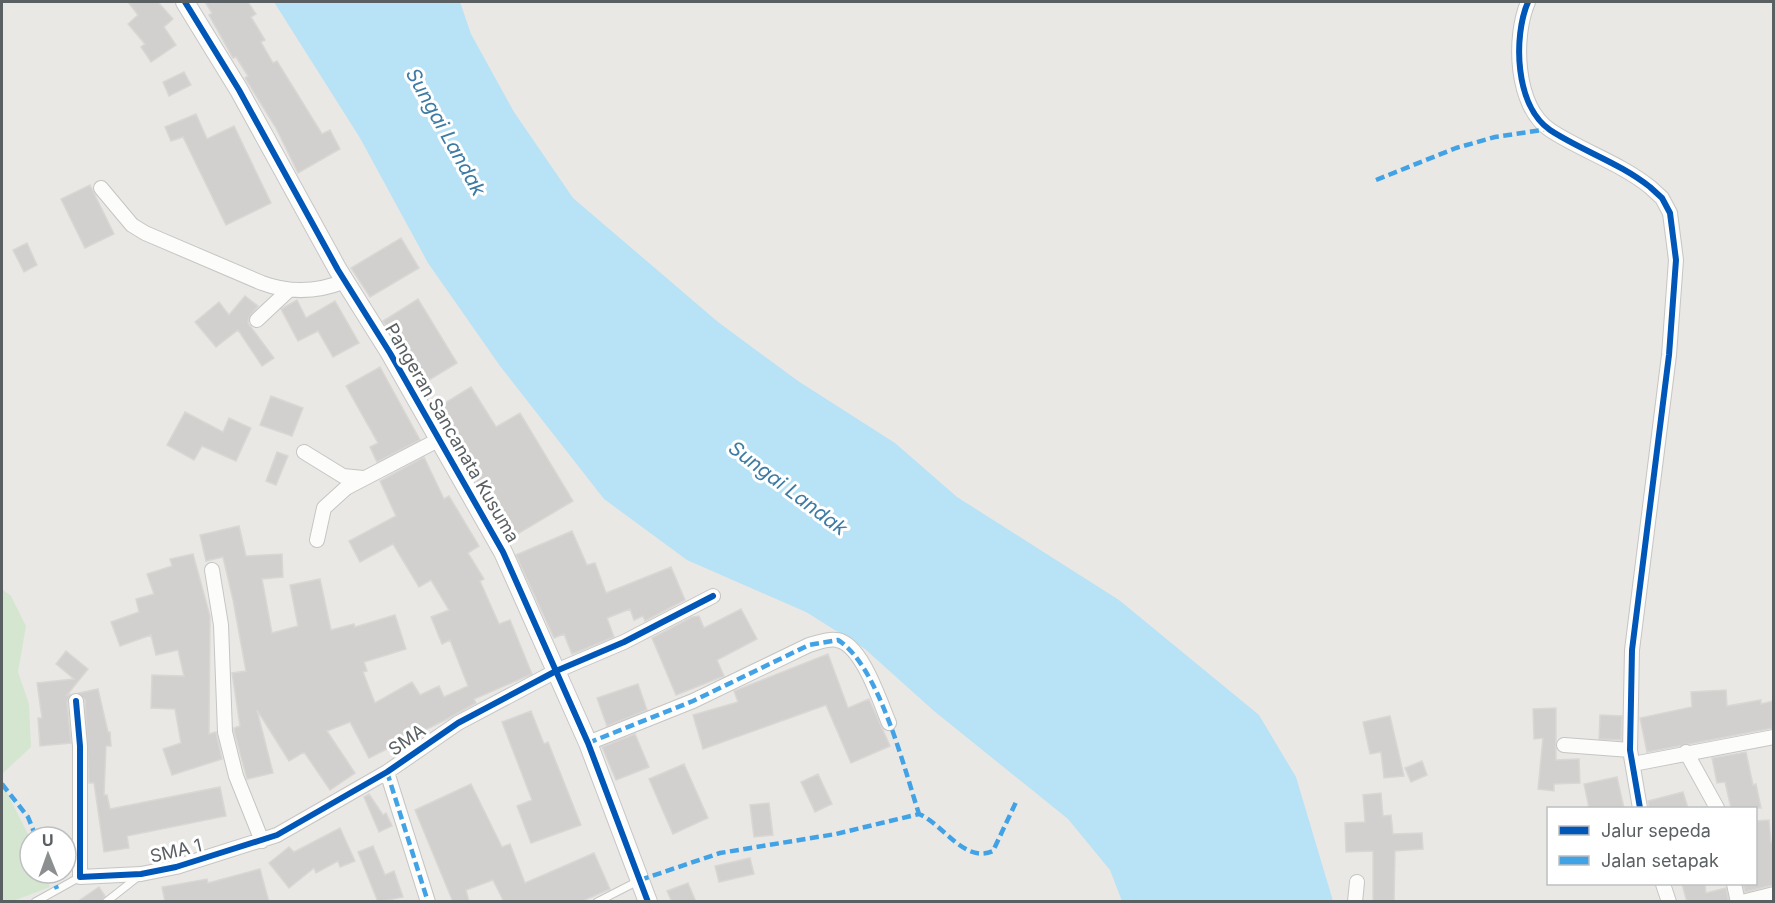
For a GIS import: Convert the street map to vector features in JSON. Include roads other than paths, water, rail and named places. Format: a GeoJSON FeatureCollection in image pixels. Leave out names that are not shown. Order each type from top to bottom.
{"type":"FeatureCollection","features":[{"type":"Feature","properties":{"kind":"street","name":"Pangeran Sancanata Kusuma"},"geometry":{"type":"LineString","coordinates":[[185,2],[239,90],[341,276],[440,439],[503,552],[588,743],[648,902]]}},
{"type":"Feature","properties":{"kind":"street"},"geometry":{"type":"LineString","coordinates":[[1528,2],[1521,28],[1518,57],[1523,83],[1534,111],[1549,129],[1636,176],[1656,191],[1667,206],[1672,223],[1676,260],[1669,355],[1632,650],[1630,692],[1632,757],[1640,807]]}},
{"type":"Feature","properties":{"kind":"street"},"geometry":{"type":"LineString","coordinates":[[101,189],[132,225],[145,233],[262,283],[289,290],[331,287],[341,276]]}},
{"type":"Feature","properties":{"kind":"street"},"geometry":{"type":"LineString","coordinates":[[258,320],[289,290]]}},
{"type":"Feature","properties":{"kind":"street"},"geometry":{"type":"LineString","coordinates":[[317,540],[321,515],[326,504],[363,478],[440,439]]}},
{"type":"Feature","properties":{"kind":"street"},"geometry":{"type":"LineString","coordinates":[[304,452],[343,476],[363,478]]}},
{"type":"Feature","properties":{"kind":"street"},"geometry":{"type":"LineString","coordinates":[[212,570],[222,637],[225,732],[236,776],[262,841]]}},
{"type":"Feature","properties":{"kind":"street","name":"SMA"},"geometry":{"type":"LineString","coordinates":[[277,836],[387,772],[458,723],[556,671],[624,642],[713,596]]}},
{"type":"Feature","properties":{"kind":"street"},"geometry":{"type":"LineString","coordinates":[[588,743],[639,724],[809,645],[828,640],[838,640],[851,648],[860,660],[889,723]]}},
{"type":"Feature","properties":{"kind":"street"},"geometry":{"type":"LineString","coordinates":[[76,701],[80,746],[80,877]]}},
{"type":"Feature","properties":{"kind":"street"},"geometry":{"type":"LineString","coordinates":[[1564,745],[1632,757],[1686,752],[1773,737]]}},
{"type":"Feature","properties":{"kind":"street"},"geometry":{"type":"LineString","coordinates":[[1686,752],[1716,807]]}},
{"type":"Feature","properties":{"kind":"street"},"geometry":{"type":"LineString","coordinates":[[387,772],[428,902]]}},
{"type":"Feature","properties":{"kind":"street","name":"SMA 1"},"geometry":{"type":"LineString","coordinates":[[80,877],[141,874],[211,858],[277,836]]}},
{"type":"Feature","properties":{"kind":"street"},"geometry":{"type":"LineString","coordinates":[[1355,902],[1357,882]]}},
{"type":"Feature","properties":{"kind":"street"},"geometry":{"type":"LineString","coordinates":[[1663,885],[1669,902]]}},
{"type":"Feature","properties":{"kind":"street"},"geometry":{"type":"LineString","coordinates":[[1734,885],[1740,902],[1773,894]]}},
{"type":"Feature","properties":{"kind":"lane"},"geometry":{"type":"LineString","coordinates":[[106,902],[141,874]]}},
{"type":"Feature","properties":{"kind":"lane","name":"SMA 1"},"geometry":{"type":"LineString","coordinates":[[35,902],[80,877]]}},
{"type":"Feature","properties":{"kind":"lane"},"geometry":{"type":"LineString","coordinates":[[597,902],[640,880]]}},
{"type":"Feature","properties":{"kind":"water","name":"Sungai Landak"},"geometry":{"type":"Polygon","coordinates":[[[274,2],[460,2],[471,34],[514,112],[573,198],[718,322],[798,381],[895,443],[957,497],[1119,600],[1259,715],[1296,777],[1333,901],[1122,901],[1110,870],[1068,819],[934,711],[865,649],[806,612],[687,560],[604,499],[500,366],[428,263],[360,138],[274,2]]]}}]}
